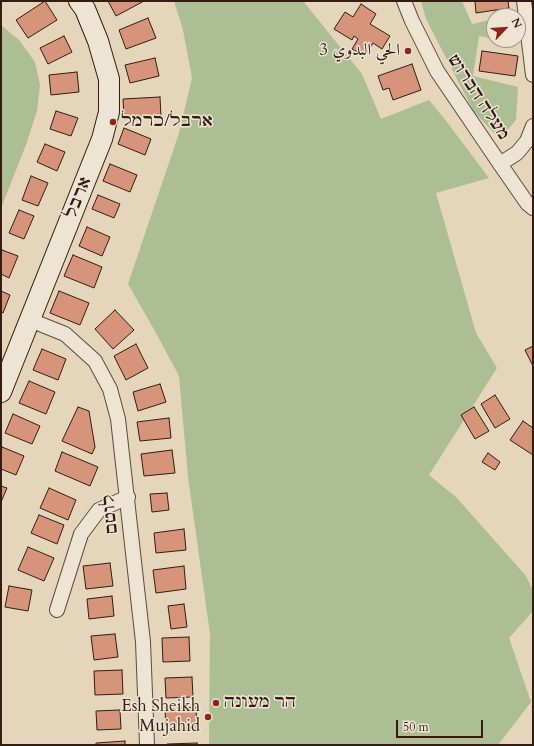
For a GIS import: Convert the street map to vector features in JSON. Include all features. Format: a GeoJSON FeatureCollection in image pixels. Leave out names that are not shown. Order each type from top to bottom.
{"type":"FeatureCollection","features":[{"type":"Feature","properties":{"kind":"street","name":"ארבל"},"geometry":{"type":"LineString","coordinates":[[1,392],[102,139],[109,112],[109,79],[98,41],[85,9],[79,1]]}},
{"type":"Feature","properties":{"kind":"street","name":"מעלה הברוש"},"geometry":{"type":"LineString","coordinates":[[404,1],[412,21],[437,71],[527,203],[533,208]]}},
{"type":"Feature","properties":{"kind":"street"},"geometry":{"type":"LineString","coordinates":[[524,1],[533,75]]}},
{"type":"Feature","properties":{"kind":"street"},"geometry":{"type":"LineString","coordinates":[[500,164],[517,153],[527,141],[533,126]]}},
{"type":"Feature","properties":{"kind":"street","name":"לוטם"},"geometry":{"type":"LineString","coordinates":[[30,320],[65,334],[94,361],[110,389],[118,419],[128,496],[143,642],[147,745]]}},
{"type":"Feature","properties":{"kind":"street"},"geometry":{"type":"LineString","coordinates":[[57,610],[81,534],[99,510],[128,496]]}},
{"type":"Feature","properties":{"kind":"green space"},"geometry":{"type":"Polygon","coordinates":[[[174,1],[303,1],[362,74],[381,119],[429,100],[489,178],[436,193],[476,333],[497,368],[429,475],[457,498],[526,576],[533,591],[533,611],[509,638],[531,702],[498,745],[209,745],[210,634],[188,477],[179,376],[128,284],[179,133],[192,78],[183,30],[174,1]]]}},
{"type":"Feature","properties":{"kind":"green space"},"geometry":{"type":"Polygon","coordinates":[[[421,1],[462,1],[472,24],[486,21],[486,37],[479,36],[473,76],[518,87],[516,120],[500,139],[474,112],[426,19],[421,1]]]}},
{"type":"Feature","properties":{"kind":"green space"},"geometry":{"type":"Polygon","coordinates":[[[1,25],[19,40],[35,62],[40,85],[37,111],[26,145],[1,208],[1,25]]]}},
{"type":"Feature","properties":{"kind":"building"},"geometry":{"type":"Polygon","coordinates":[[[45,1],[57,20],[28,38],[16,20],[45,1]]]}},
{"type":"Feature","properties":{"kind":"building"},"geometry":{"type":"Polygon","coordinates":[[[108,1],[144,1],[116,16],[108,1]]]}},
{"type":"Feature","properties":{"kind":"building"},"geometry":{"type":"Polygon","coordinates":[[[475,1],[508,1],[509,8],[486,8],[486,11],[476,13],[475,1]]]}},
{"type":"Feature","properties":{"kind":"building"},"geometry":{"type":"Polygon","coordinates":[[[361,4],[376,14],[370,24],[390,36],[382,49],[373,43],[365,56],[352,49],[358,39],[354,36],[352,40],[334,29],[345,12],[353,17],[361,4]]]}},
{"type":"Feature","properties":{"kind":"building"},"geometry":{"type":"Polygon","coordinates":[[[148,18],[156,38],[126,49],[119,30],[148,18]]]}},
{"type":"Feature","properties":{"kind":"building"},"geometry":{"type":"Polygon","coordinates":[[[64,36],[72,52],[48,64],[40,48],[64,36]]]}},
{"type":"Feature","properties":{"kind":"building"},"geometry":{"type":"Polygon","coordinates":[[[482,51],[518,56],[515,76],[479,71],[482,51]]]}},
{"type":"Feature","properties":{"kind":"building"},"geometry":{"type":"Polygon","coordinates":[[[155,58],[159,76],[130,83],[125,65],[155,58]]]}},
{"type":"Feature","properties":{"kind":"building"},"geometry":{"type":"Polygon","coordinates":[[[412,64],[421,90],[393,100],[389,88],[383,90],[378,76],[412,64]]]}},
{"type":"Feature","properties":{"kind":"building"},"geometry":{"type":"Polygon","coordinates":[[[77,72],[79,92],[51,95],[49,75],[77,72]]]}},
{"type":"Feature","properties":{"kind":"building"},"geometry":{"type":"Polygon","coordinates":[[[160,97],[161,117],[124,119],[123,99],[160,97]]]}},
{"type":"Feature","properties":{"kind":"building"},"geometry":{"type":"Polygon","coordinates":[[[56,111],[78,118],[71,136],[50,129],[56,111]]]}},
{"type":"Feature","properties":{"kind":"building"},"geometry":{"type":"Polygon","coordinates":[[[124,128],[151,139],[145,155],[118,144],[124,128]]]}},
{"type":"Feature","properties":{"kind":"building"},"geometry":{"type":"Polygon","coordinates":[[[45,144],[65,152],[57,171],[37,162],[45,144]]]}},
{"type":"Feature","properties":{"kind":"building"},"geometry":{"type":"Polygon","coordinates":[[[110,164],[137,175],[130,192],[103,181],[110,164]]]}},
{"type":"Feature","properties":{"kind":"building"},"geometry":{"type":"Polygon","coordinates":[[[31,176],[48,183],[38,206],[22,200],[31,176]]]}},
{"type":"Feature","properties":{"kind":"building"},"geometry":{"type":"Polygon","coordinates":[[[98,195],[120,204],[114,218],[92,209],[98,195]]]}},
{"type":"Feature","properties":{"kind":"building"},"geometry":{"type":"Polygon","coordinates":[[[19,210],[34,216],[24,239],[9,233],[19,210]]]}},
{"type":"Feature","properties":{"kind":"building"},"geometry":{"type":"Polygon","coordinates":[[[87,227],[110,237],[102,256],[79,246],[87,227]]]}},
{"type":"Feature","properties":{"kind":"building"},"geometry":{"type":"Polygon","coordinates":[[[2,250],[18,256],[9,278],[1,274],[2,250]]]}},
{"type":"Feature","properties":{"kind":"building"},"geometry":{"type":"Polygon","coordinates":[[[73,255],[102,267],[94,288],[64,276],[73,255]]]}},
{"type":"Feature","properties":{"kind":"building"},"geometry":{"type":"Polygon","coordinates":[[[1,291],[10,295],[3,313],[1,312],[1,291]]]}},
{"type":"Feature","properties":{"kind":"building"},"geometry":{"type":"Polygon","coordinates":[[[59,291],[89,303],[80,325],[50,313],[59,291]]]}},
{"type":"Feature","properties":{"kind":"building"},"geometry":{"type":"Polygon","coordinates":[[[115,310],[134,330],[113,349],[95,329],[115,310]]]}},
{"type":"Feature","properties":{"kind":"building"},"geometry":{"type":"Polygon","coordinates":[[[136,344],[148,368],[126,380],[114,356],[136,344]]]}},
{"type":"Feature","properties":{"kind":"building"},"geometry":{"type":"Polygon","coordinates":[[[533,346],[533,366],[525,350],[533,346]]]}},
{"type":"Feature","properties":{"kind":"building"},"geometry":{"type":"Polygon","coordinates":[[[42,349],[66,359],[58,380],[33,370],[42,349]]]}},
{"type":"Feature","properties":{"kind":"building"},"geometry":{"type":"Polygon","coordinates":[[[29,381],[55,392],[46,414],[19,403],[29,381]]]}},
{"type":"Feature","properties":{"kind":"building"},"geometry":{"type":"Polygon","coordinates":[[[160,384],[166,402],[138,411],[133,392],[160,384]]]}},
{"type":"Feature","properties":{"kind":"building"},"geometry":{"type":"Polygon","coordinates":[[[495,395],[510,419],[495,428],[481,404],[495,395]]]}},
{"type":"Feature","properties":{"kind":"building"},"geometry":{"type":"Polygon","coordinates":[[[78,407],[89,411],[95,447],[92,454],[62,441],[78,407]]]}},
{"type":"Feature","properties":{"kind":"building"},"geometry":{"type":"Polygon","coordinates":[[[474,407],[489,431],[475,439],[461,415],[474,407]]]}},
{"type":"Feature","properties":{"kind":"building"},"geometry":{"type":"Polygon","coordinates":[[[13,414],[40,426],[32,444],[5,433],[13,414]]]}},
{"type":"Feature","properties":{"kind":"building"},"geometry":{"type":"Polygon","coordinates":[[[169,418],[171,438],[140,441],[137,422],[169,418]]]}},
{"type":"Feature","properties":{"kind":"building"},"geometry":{"type":"Polygon","coordinates":[[[523,421],[533,428],[533,455],[510,440],[523,421]]]}},
{"type":"Feature","properties":{"kind":"building"},"geometry":{"type":"Polygon","coordinates":[[[2,447],[24,456],[16,475],[1,469],[2,447]]]}},
{"type":"Feature","properties":{"kind":"building"},"geometry":{"type":"Polygon","coordinates":[[[172,450],[175,473],[144,476],[141,454],[172,450]]]}},
{"type":"Feature","properties":{"kind":"building"},"geometry":{"type":"Polygon","coordinates":[[[62,452],[98,467],[90,486],[55,471],[62,452]]]}},
{"type":"Feature","properties":{"kind":"building"},"geometry":{"type":"Polygon","coordinates":[[[488,453],[500,462],[495,470],[482,462],[488,453]]]}},
{"type":"Feature","properties":{"kind":"building"},"geometry":{"type":"Polygon","coordinates":[[[1,486],[7,488],[1,502],[1,486]]]}},
{"type":"Feature","properties":{"kind":"building"},"geometry":{"type":"Polygon","coordinates":[[[49,488],[76,500],[68,520],[40,508],[49,488]]]}},
{"type":"Feature","properties":{"kind":"building"},"geometry":{"type":"Polygon","coordinates":[[[167,493],[169,510],[152,512],[150,494],[167,493]]]}},
{"type":"Feature","properties":{"kind":"building"},"geometry":{"type":"Polygon","coordinates":[[[39,515],[64,525],[57,544],[31,533],[39,515]]]}},
{"type":"Feature","properties":{"kind":"building"},"geometry":{"type":"Polygon","coordinates":[[[184,529],[186,550],[156,553],[154,533],[184,529]]]}},
{"type":"Feature","properties":{"kind":"building"},"geometry":{"type":"Polygon","coordinates":[[[28,547],[54,558],[44,581],[18,570],[28,547]]]}},
{"type":"Feature","properties":{"kind":"building"},"geometry":{"type":"Polygon","coordinates":[[[110,563],[113,586],[86,589],[83,566],[110,563]]]}},
{"type":"Feature","properties":{"kind":"building"},"geometry":{"type":"Polygon","coordinates":[[[184,566],[186,589],[156,593],[153,570],[184,566]]]}},
{"type":"Feature","properties":{"kind":"building"},"geometry":{"type":"Polygon","coordinates":[[[9,586],[32,590],[28,611],[5,607],[9,586]]]}},
{"type":"Feature","properties":{"kind":"building"},"geometry":{"type":"Polygon","coordinates":[[[112,596],[114,616],[89,619],[87,599],[112,596]]]}},
{"type":"Feature","properties":{"kind":"building"},"geometry":{"type":"Polygon","coordinates":[[[184,604],[187,627],[171,629],[168,606],[184,604]]]}},
{"type":"Feature","properties":{"kind":"building"},"geometry":{"type":"Polygon","coordinates":[[[115,634],[118,657],[94,660],[91,636],[115,634]]]}},
{"type":"Feature","properties":{"kind":"building"},"geometry":{"type":"Polygon","coordinates":[[[189,637],[190,661],[163,662],[162,638],[189,637]]]}},
{"type":"Feature","properties":{"kind":"building"},"geometry":{"type":"Polygon","coordinates":[[[122,670],[123,694],[95,695],[94,671],[122,670]]]}},
{"type":"Feature","properties":{"kind":"building"},"geometry":{"type":"Polygon","coordinates":[[[192,677],[193,697],[166,698],[165,678],[192,677]]]}},
{"type":"Feature","properties":{"kind":"building"},"geometry":{"type":"Polygon","coordinates":[[[196,707],[197,729],[166,730],[165,709],[196,707]]]}},
{"type":"Feature","properties":{"kind":"building"},"geometry":{"type":"Polygon","coordinates":[[[120,710],[121,729],[97,730],[96,711],[120,710]]]}},
{"type":"Feature","properties":{"kind":"building"},"geometry":{"type":"Polygon","coordinates":[[[125,741],[125,745],[96,745],[96,743],[125,741]]]}},
{"type":"Feature","properties":{"kind":"building"},"geometry":{"type":"Polygon","coordinates":[[[197,743],[197,745],[167,745],[167,744],[197,743]]]}},
{"type":"Feature","properties":{"kind":"place","name":"الحي البدوي 3"},"geometry":{"type":"Point","coordinates":[408,51]}},
{"type":"Feature","properties":{"kind":"place","name":"ארבל/כרמל"},"geometry":{"type":"Point","coordinates":[113,122]}},
{"type":"Feature","properties":{"kind":"place","name":"הר מעונה"},"geometry":{"type":"Point","coordinates":[216,703]}},
{"type":"Feature","properties":{"kind":"place","name":"Esh Sheikh Mujahid"},"geometry":{"type":"Point","coordinates":[208,717]}}]}
